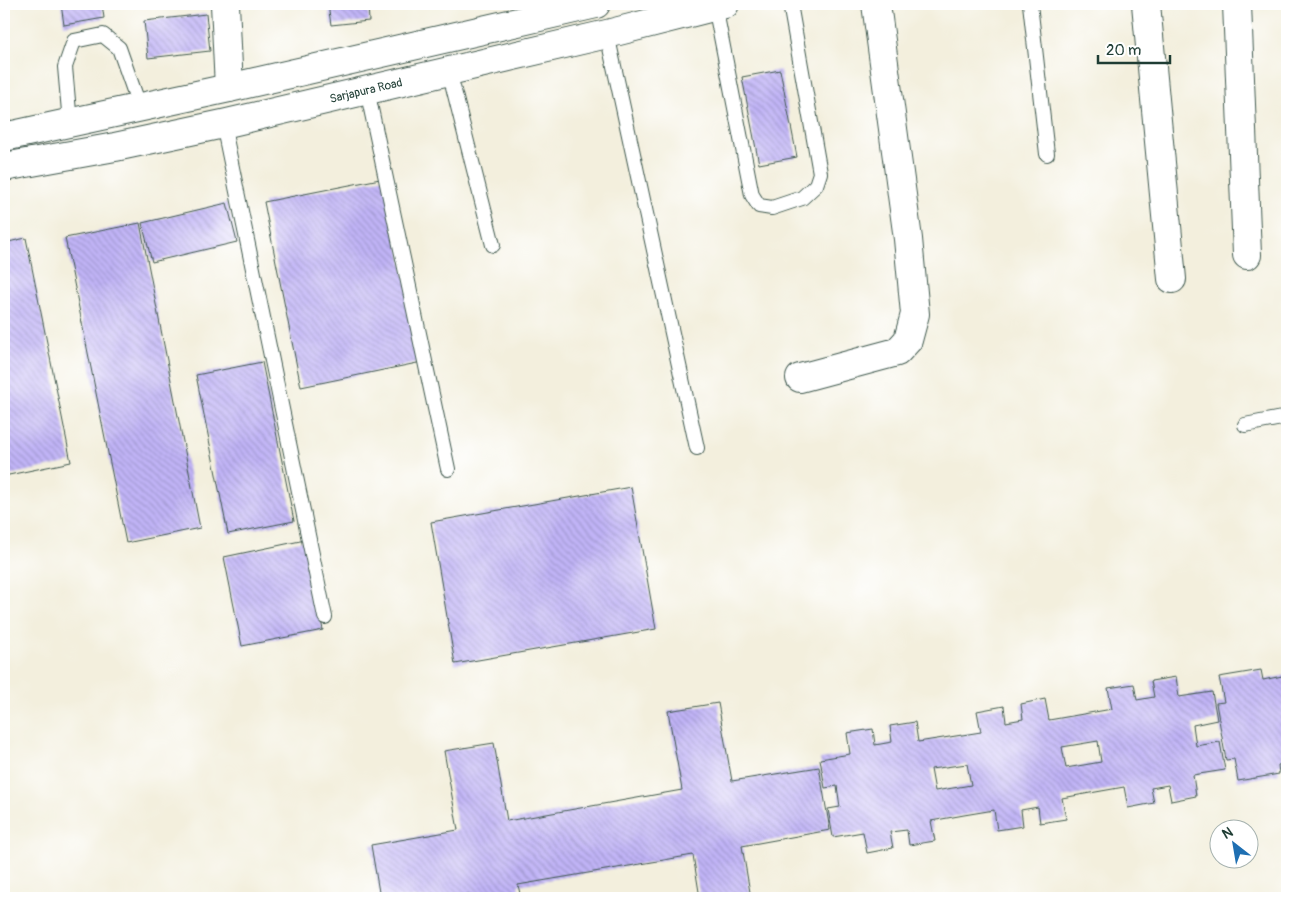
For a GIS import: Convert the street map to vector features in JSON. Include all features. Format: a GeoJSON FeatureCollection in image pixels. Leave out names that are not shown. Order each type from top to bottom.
{"type":"FeatureCollection","features":[{"type":"Feature","properties":{"kind":"main road"},"geometry":{"type":"LineString","coordinates":[[225,4],[229,88]]}},
{"type":"Feature","properties":{"kind":"main road"},"geometry":{"type":"LineString","coordinates":[[4,137],[140,108],[596,4]]}},
{"type":"Feature","properties":{"kind":"main road"},"geometry":{"type":"LineString","coordinates":[[800,378],[897,352],[908,340],[915,314],[908,240],[876,4]]}},
{"type":"Feature","properties":{"kind":"main road"},"geometry":{"type":"LineString","coordinates":[[1146,4],[1172,279]]}},
{"type":"Feature","properties":{"kind":"main road"},"geometry":{"type":"LineString","coordinates":[[1237,4],[1247,255]]}},
{"type":"Feature","properties":{"kind":"main road","name":"Sarjapura Road"},"geometry":{"type":"LineString","coordinates":[[4,167],[115,147],[223,124],[607,34],[720,5]]}},
{"type":"Feature","properties":{"kind":"main road"},"geometry":{"type":"LineString","coordinates":[[111,114],[115,147]]}},
{"type":"Feature","properties":{"kind":"lane"},"geometry":{"type":"LineString","coordinates":[[720,5],[752,195],[759,206],[772,208],[802,198],[816,185],[820,173],[790,4]]}},
{"type":"Feature","properties":{"kind":"lane"},"geometry":{"type":"LineString","coordinates":[[1030,4],[1047,154]]}},
{"type":"Feature","properties":{"kind":"lane"},"geometry":{"type":"LineString","coordinates":[[70,123],[65,68],[74,41],[103,34],[119,48],[140,108]]}},
{"type":"Feature","properties":{"kind":"lane"},"geometry":{"type":"LineString","coordinates":[[607,34],[697,448]]}},
{"type":"Feature","properties":{"kind":"lane"},"geometry":{"type":"LineString","coordinates":[[449,71],[493,246]]}},
{"type":"Feature","properties":{"kind":"lane"},"geometry":{"type":"LineString","coordinates":[[367,90],[448,469]]}},
{"type":"Feature","properties":{"kind":"lane"},"geometry":{"type":"LineString","coordinates":[[223,124],[325,617]]}},
{"type":"Feature","properties":{"kind":"lane"},"geometry":{"type":"LineString","coordinates":[[1245,425],[1287,417]]}},
{"type":"Feature","properties":{"kind":"building"},"geometry":{"type":"Polygon","coordinates":[[[61,4],[102,4],[104,18],[64,25],[61,4]]]}},
{"type":"Feature","properties":{"kind":"building"},"geometry":{"type":"Polygon","coordinates":[[[328,4],[368,4],[369,21],[331,25],[328,4]]]}},
{"type":"Feature","properties":{"kind":"building"},"geometry":{"type":"Polygon","coordinates":[[[206,14],[210,51],[148,58],[144,21],[206,14]]]}},
{"type":"Feature","properties":{"kind":"building"},"geometry":{"type":"Polygon","coordinates":[[[780,70],[797,157],[759,164],[742,77],[780,70]]]}},
{"type":"Feature","properties":{"kind":"building"},"geometry":{"type":"Polygon","coordinates":[[[385,178],[422,362],[301,387],[264,202],[385,178]]]}},
{"type":"Feature","properties":{"kind":"building"},"geometry":{"type":"Polygon","coordinates":[[[227,203],[237,242],[152,262],[142,223],[227,203]]]}},
{"type":"Feature","properties":{"kind":"building"},"geometry":{"type":"Polygon","coordinates":[[[140,223],[200,528],[126,543],[65,238],[140,223]]]}},
{"type":"Feature","properties":{"kind":"building"},"geometry":{"type":"Polygon","coordinates":[[[26,238],[71,462],[4,476],[4,243],[26,238]]]}},
{"type":"Feature","properties":{"kind":"building"},"geometry":{"type":"Polygon","coordinates":[[[262,362],[294,521],[228,534],[196,375],[262,362]]]}},
{"type":"Feature","properties":{"kind":"building"},"geometry":{"type":"Polygon","coordinates":[[[631,487],[656,629],[455,664],[431,522],[631,487]]]}},
{"type":"Feature","properties":{"kind":"building"},"geometry":{"type":"Polygon","coordinates":[[[305,540],[323,630],[242,646],[224,557],[305,540]]]}},
{"type":"Feature","properties":{"kind":"building"},"geometry":{"type":"Polygon","coordinates":[[[1261,670],[1263,680],[1287,675],[1287,763],[1278,765],[1279,774],[1238,781],[1234,759],[1226,760],[1216,703],[1224,702],[1219,677],[1261,670]]]}},
{"type":"Feature","properties":{"kind":"building"},"geometry":{"type":"Polygon","coordinates":[[[1176,677],[1179,697],[1212,692],[1217,720],[1193,725],[1196,746],[1220,742],[1225,770],[1193,775],[1196,796],[1171,801],[1168,785],[1151,788],[1154,803],[1128,808],[1124,787],[1062,798],[1066,819],[1040,823],[1038,807],[1021,810],[1023,826],[997,830],[994,810],[964,815],[931,821],[935,841],[909,845],[907,830],[890,832],[893,848],[867,853],[863,832],[833,837],[828,809],[840,807],[837,786],[825,788],[820,759],[850,754],[847,733],[873,729],[875,745],[892,742],[890,726],[915,722],[918,742],[981,732],[977,711],[1004,706],[1006,722],[1023,719],[1021,704],[1045,699],[1049,720],[1112,709],[1108,688],[1134,684],[1137,700],[1154,697],[1151,681],[1176,677]],[[1098,741],[1062,747],[1066,768],[1101,762],[1098,741]],[[967,764],[931,769],[935,791],[971,785],[967,764]]]}},
{"type":"Feature","properties":{"kind":"building"},"geometry":{"type":"Polygon","coordinates":[[[718,703],[732,781],[819,767],[830,830],[742,846],[751,898],[700,898],[693,855],[518,885],[521,898],[469,898],[469,894],[446,898],[380,898],[371,845],[458,830],[444,751],[494,743],[507,821],[682,790],[668,711],[718,703]]]}}]}
